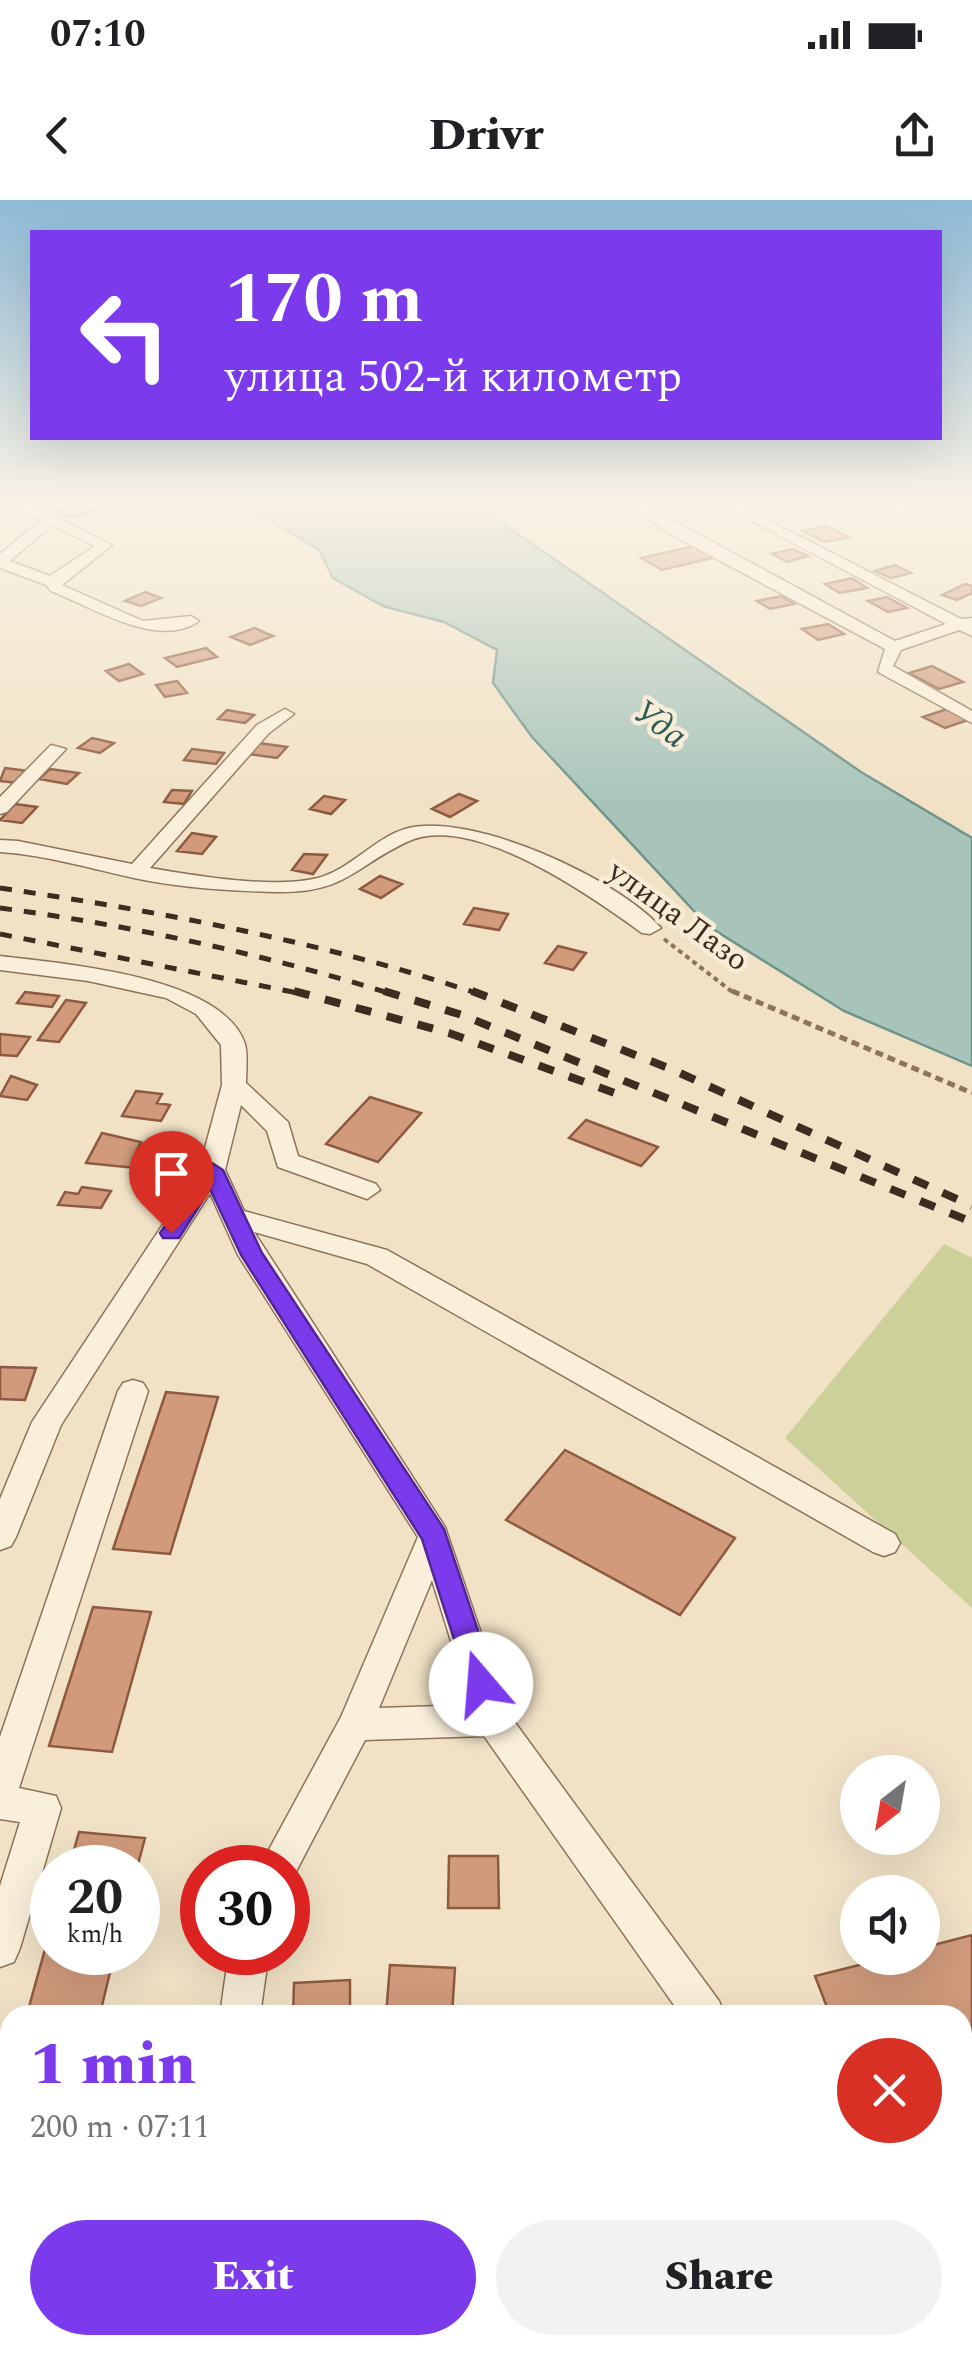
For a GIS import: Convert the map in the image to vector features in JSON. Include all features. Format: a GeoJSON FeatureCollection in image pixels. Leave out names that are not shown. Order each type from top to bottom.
{"type":"FeatureCollection","features":[{"type":"Feature","properties":{"kind":"street"},"geometry":{"type":"LineString","coordinates":[[95,603],[141,626],[191,622]]}},
{"type":"Feature","properties":{"kind":"street"},"geometry":{"type":"LineString","coordinates":[[810,603],[894,647],[968,626]]}},
{"type":"Feature","properties":{"kind":"street"},"geometry":{"type":"LineString","coordinates":[[922,603],[968,626]]}},
{"type":"Feature","properties":{"kind":"street"},"geometry":{"type":"LineString","coordinates":[[894,647],[884,668],[972,718]]}},
{"type":"Feature","properties":{"kind":"street"},"geometry":{"type":"LineString","coordinates":[[136,872],[263,730],[285,714]]}},
{"type":"Feature","properties":{"kind":"street"},"geometry":{"type":"LineString","coordinates":[[0,808],[57,749]]}},
{"type":"Feature","properties":{"kind":"street","name":"улица Лазо"},"geometry":{"type":"LineString","coordinates":[[0,846],[48,848],[136,872],[270,885],[324,884],[342,879],[408,835],[442,828],[482,838],[596,888],[650,928]]}},
{"type":"Feature","properties":{"kind":"street"},"geometry":{"type":"LineString","coordinates":[[0,990],[8,964],[88,974],[174,993],[204,1009],[234,1044],[234,1086],[212,1170],[47,1422],[0,1537]]}},
{"type":"Feature","properties":{"kind":"street"},"geometry":{"type":"LineString","coordinates":[[234,1086],[278,1128],[287,1161],[367,1190]]}},
{"type":"Feature","properties":{"kind":"street"},"geometry":{"type":"LineString","coordinates":[[212,1170],[252,1255],[434,1536],[493,1720],[698,2005]]}},
{"type":"Feature","properties":{"kind":"street"},"geometry":{"type":"LineString","coordinates":[[234,1217],[377,1257],[884,1543]]}},
{"type":"Feature","properties":{"kind":"street"},"geometry":{"type":"LineString","coordinates":[[0,1790],[133,1392]]}},
{"type":"Feature","properties":{"kind":"street"},"geometry":{"type":"LineString","coordinates":[[290,1845],[355,1724],[434,1536]]}},
{"type":"Feature","properties":{"kind":"street"},"geometry":{"type":"LineString","coordinates":[[355,1724],[493,1720]]}},
{"type":"Feature","properties":{"kind":"street"},"geometry":{"type":"LineString","coordinates":[[0,1802],[43,1808],[0,1948]]}},
{"type":"Feature","properties":{"kind":"street"},"geometry":{"type":"LineString","coordinates":[[241,2005],[246,1975]]}},
{"type":"Feature","properties":{"kind":"path","name":"улица Лазо"},"geometry":{"type":"LineString","coordinates":[[650,928],[738,996],[972,1093]]}},
{"type":"Feature","properties":{"kind":"green space"},"geometry":{"type":"Polygon","coordinates":[[[944,1244],[972,1258],[972,1608],[785,1438],[944,1244]]]}},
{"type":"Feature","properties":{"kind":"water","name":"Уда"},"geometry":{"type":"Polygon","coordinates":[[[377,603],[617,603],[861,772],[972,838],[972,1066],[844,1011],[708,926],[532,737],[493,683],[497,650],[444,622],[377,603]]]}},
{"type":"Feature","properties":{"kind":"building"},"geometry":{"type":"Polygon","coordinates":[[[760,603],[794,604],[770,609],[760,603]]]}},
{"type":"Feature","properties":{"kind":"building"},"geometry":{"type":"Polygon","coordinates":[[[871,603],[897,603],[907,608],[888,612],[871,603]]]}},
{"type":"Feature","properties":{"kind":"building"},"geometry":{"type":"Polygon","coordinates":[[[828,624],[844,634],[818,640],[802,629],[828,624]]]}},
{"type":"Feature","properties":{"kind":"building"},"geometry":{"type":"Polygon","coordinates":[[[254,628],[273,636],[250,645],[231,637],[254,628]]]}},
{"type":"Feature","properties":{"kind":"building"},"geometry":{"type":"Polygon","coordinates":[[[206,648],[217,657],[177,667],[165,658],[206,648]]]}},
{"type":"Feature","properties":{"kind":"building"},"geometry":{"type":"Polygon","coordinates":[[[129,664],[143,674],[119,681],[106,671],[129,664]]]}},
{"type":"Feature","properties":{"kind":"building"},"geometry":{"type":"Polygon","coordinates":[[[932,666],[963,682],[939,689],[909,673],[932,666]]]}},
{"type":"Feature","properties":{"kind":"building"},"geometry":{"type":"Polygon","coordinates":[[[177,681],[187,693],[165,697],[156,685],[177,681]]]}},
{"type":"Feature","properties":{"kind":"building"},"geometry":{"type":"Polygon","coordinates":[[[947,709],[968,720],[945,728],[923,717],[947,709]]]}},
{"type":"Feature","properties":{"kind":"building"},"geometry":{"type":"Polygon","coordinates":[[[227,710],[254,715],[245,723],[218,719],[227,710]]]}},
{"type":"Feature","properties":{"kind":"building"},"geometry":{"type":"Polygon","coordinates":[[[92,738],[114,743],[100,753],[78,748],[92,738]]]}},
{"type":"Feature","properties":{"kind":"building"},"geometry":{"type":"Polygon","coordinates":[[[259,743],[287,747],[277,758],[248,754],[259,743]]]}},
{"type":"Feature","properties":{"kind":"building"},"geometry":{"type":"Polygon","coordinates":[[[192,749],[224,753],[216,764],[184,760],[192,749]]]}},
{"type":"Feature","properties":{"kind":"building"},"geometry":{"type":"Polygon","coordinates":[[[5,768],[28,771],[17,783],[0,781],[5,768]]]}},
{"type":"Feature","properties":{"kind":"building"},"geometry":{"type":"Polygon","coordinates":[[[50,769],[79,773],[67,784],[39,779],[50,769]]]}},
{"type":"Feature","properties":{"kind":"building"},"geometry":{"type":"Polygon","coordinates":[[[172,790],[192,791],[184,804],[164,802],[172,790]]]}},
{"type":"Feature","properties":{"kind":"building"},"geometry":{"type":"Polygon","coordinates":[[[459,794],[477,801],[450,817],[432,809],[459,794]]]}},
{"type":"Feature","properties":{"kind":"building"},"geometry":{"type":"Polygon","coordinates":[[[324,796],[345,800],[331,814],[310,809],[324,796]]]}},
{"type":"Feature","properties":{"kind":"building"},"geometry":{"type":"Polygon","coordinates":[[[15,804],[37,807],[22,823],[0,820],[15,804]]]}},
{"type":"Feature","properties":{"kind":"building"},"geometry":{"type":"Polygon","coordinates":[[[192,833],[216,837],[202,854],[177,851],[192,833]]]}},
{"type":"Feature","properties":{"kind":"building"},"geometry":{"type":"Polygon","coordinates":[[[304,854],[327,855],[313,874],[292,870],[304,854]]]}},
{"type":"Feature","properties":{"kind":"building"},"geometry":{"type":"Polygon","coordinates":[[[380,876],[402,884],[381,898],[360,889],[380,876]]]}},
{"type":"Feature","properties":{"kind":"building"},"geometry":{"type":"Polygon","coordinates":[[[474,908],[508,914],[499,930],[464,924],[474,908]]]}},
{"type":"Feature","properties":{"kind":"building"},"geometry":{"type":"Polygon","coordinates":[[[558,946],[586,953],[573,970],[545,963],[558,946]]]}},
{"type":"Feature","properties":{"kind":"building"},"geometry":{"type":"Polygon","coordinates":[[[25,992],[59,996],[52,1007],[17,1003],[25,992]]]}},
{"type":"Feature","properties":{"kind":"building"},"geometry":{"type":"Polygon","coordinates":[[[66,1000],[86,1003],[59,1042],[38,1040],[66,1000]]]}},
{"type":"Feature","properties":{"kind":"building"},"geometry":{"type":"Polygon","coordinates":[[[0,1034],[30,1037],[17,1056],[0,1055],[0,1034]]]}},
{"type":"Feature","properties":{"kind":"building"},"geometry":{"type":"Polygon","coordinates":[[[11,1076],[37,1085],[27,1100],[0,1096],[11,1076]]]}},
{"type":"Feature","properties":{"kind":"building"},"geometry":{"type":"Polygon","coordinates":[[[136,1091],[162,1094],[157,1103],[170,1105],[161,1121],[122,1116],[136,1091]]]}},
{"type":"Feature","properties":{"kind":"building"},"geometry":{"type":"Polygon","coordinates":[[[370,1097],[421,1113],[378,1162],[326,1144],[370,1097]]]}},
{"type":"Feature","properties":{"kind":"building"},"geometry":{"type":"Polygon","coordinates":[[[586,1120],[658,1147],[641,1166],[569,1138],[586,1120]]]}},
{"type":"Feature","properties":{"kind":"building"},"geometry":{"type":"Polygon","coordinates":[[[102,1133],[141,1142],[133,1159],[149,1161],[145,1169],[86,1163],[102,1133]]]}},
{"type":"Feature","properties":{"kind":"building"},"geometry":{"type":"Polygon","coordinates":[[[82,1187],[111,1191],[101,1208],[58,1205],[65,1192],[78,1194],[82,1187]]]}},
{"type":"Feature","properties":{"kind":"building"},"geometry":{"type":"Polygon","coordinates":[[[0,1367],[36,1368],[25,1400],[0,1399],[0,1367]]]}},
{"type":"Feature","properties":{"kind":"building"},"geometry":{"type":"Polygon","coordinates":[[[166,1392],[218,1397],[170,1554],[113,1549],[166,1392]]]}},
{"type":"Feature","properties":{"kind":"building"},"geometry":{"type":"Polygon","coordinates":[[[565,1450],[735,1538],[680,1615],[506,1520],[565,1450]]]}},
{"type":"Feature","properties":{"kind":"building"},"geometry":{"type":"Polygon","coordinates":[[[93,1607],[151,1612],[112,1752],[49,1746],[93,1607]]]}},
{"type":"Feature","properties":{"kind":"building"},"geometry":{"type":"Polygon","coordinates":[[[79,1832],[145,1838],[143,1845],[75,1845],[79,1832]]]}},
{"type":"Feature","properties":{"kind":"building"},"geometry":{"type":"Polygon","coordinates":[[[449,1856],[498,1856],[499,1908],[448,1908],[449,1856]]]}},
{"type":"Feature","properties":{"kind":"building"},"geometry":{"type":"Polygon","coordinates":[[[972,1935],[972,2005],[826,2005],[815,1976],[840,1970],[840,1975],[940,1975],[940,1943],[972,1935]]]}},
{"type":"Feature","properties":{"kind":"building"},"geometry":{"type":"Polygon","coordinates":[[[390,1965],[455,1968],[453,2005],[387,2005],[390,1965]]]}},
{"type":"Feature","properties":{"kind":"building"},"geometry":{"type":"Polygon","coordinates":[[[38,1975],[109,1975],[102,2005],[30,2005],[38,1975]]]}},
{"type":"Feature","properties":{"kind":"building"},"geometry":{"type":"Polygon","coordinates":[[[350,1980],[350,2005],[293,2005],[294,1983],[350,1980]]]}},
{"type":"Feature","properties":{"kind":"railway"},"geometry":{"type":"LineString","coordinates":[[0,888],[122,907],[302,944],[479,994]]}},
{"type":"Feature","properties":{"kind":"railway"},"geometry":{"type":"LineString","coordinates":[[0,908],[198,943],[392,994]]}},
{"type":"Feature","properties":{"kind":"railway"},"geometry":{"type":"LineString","coordinates":[[0,934],[303,994]]}},
{"type":"Feature","properties":{"kind":"railway"},"geometry":{"type":"LineString","coordinates":[[294,991],[449,1033],[623,1096]]}},
{"type":"Feature","properties":{"kind":"railway"},"geometry":{"type":"LineString","coordinates":[[384,991],[462,1015],[972,1222]]}},
{"type":"Feature","properties":{"kind":"railway"},"geometry":{"type":"LineString","coordinates":[[472,991],[671,1069],[972,1206]]}},
{"type":"Feature","properties":{"kind":"route"},"geometry":{"type":"LineString","coordinates":[[171,1233],[212,1170],[252,1255],[434,1536],[481,1684]]}}]}
